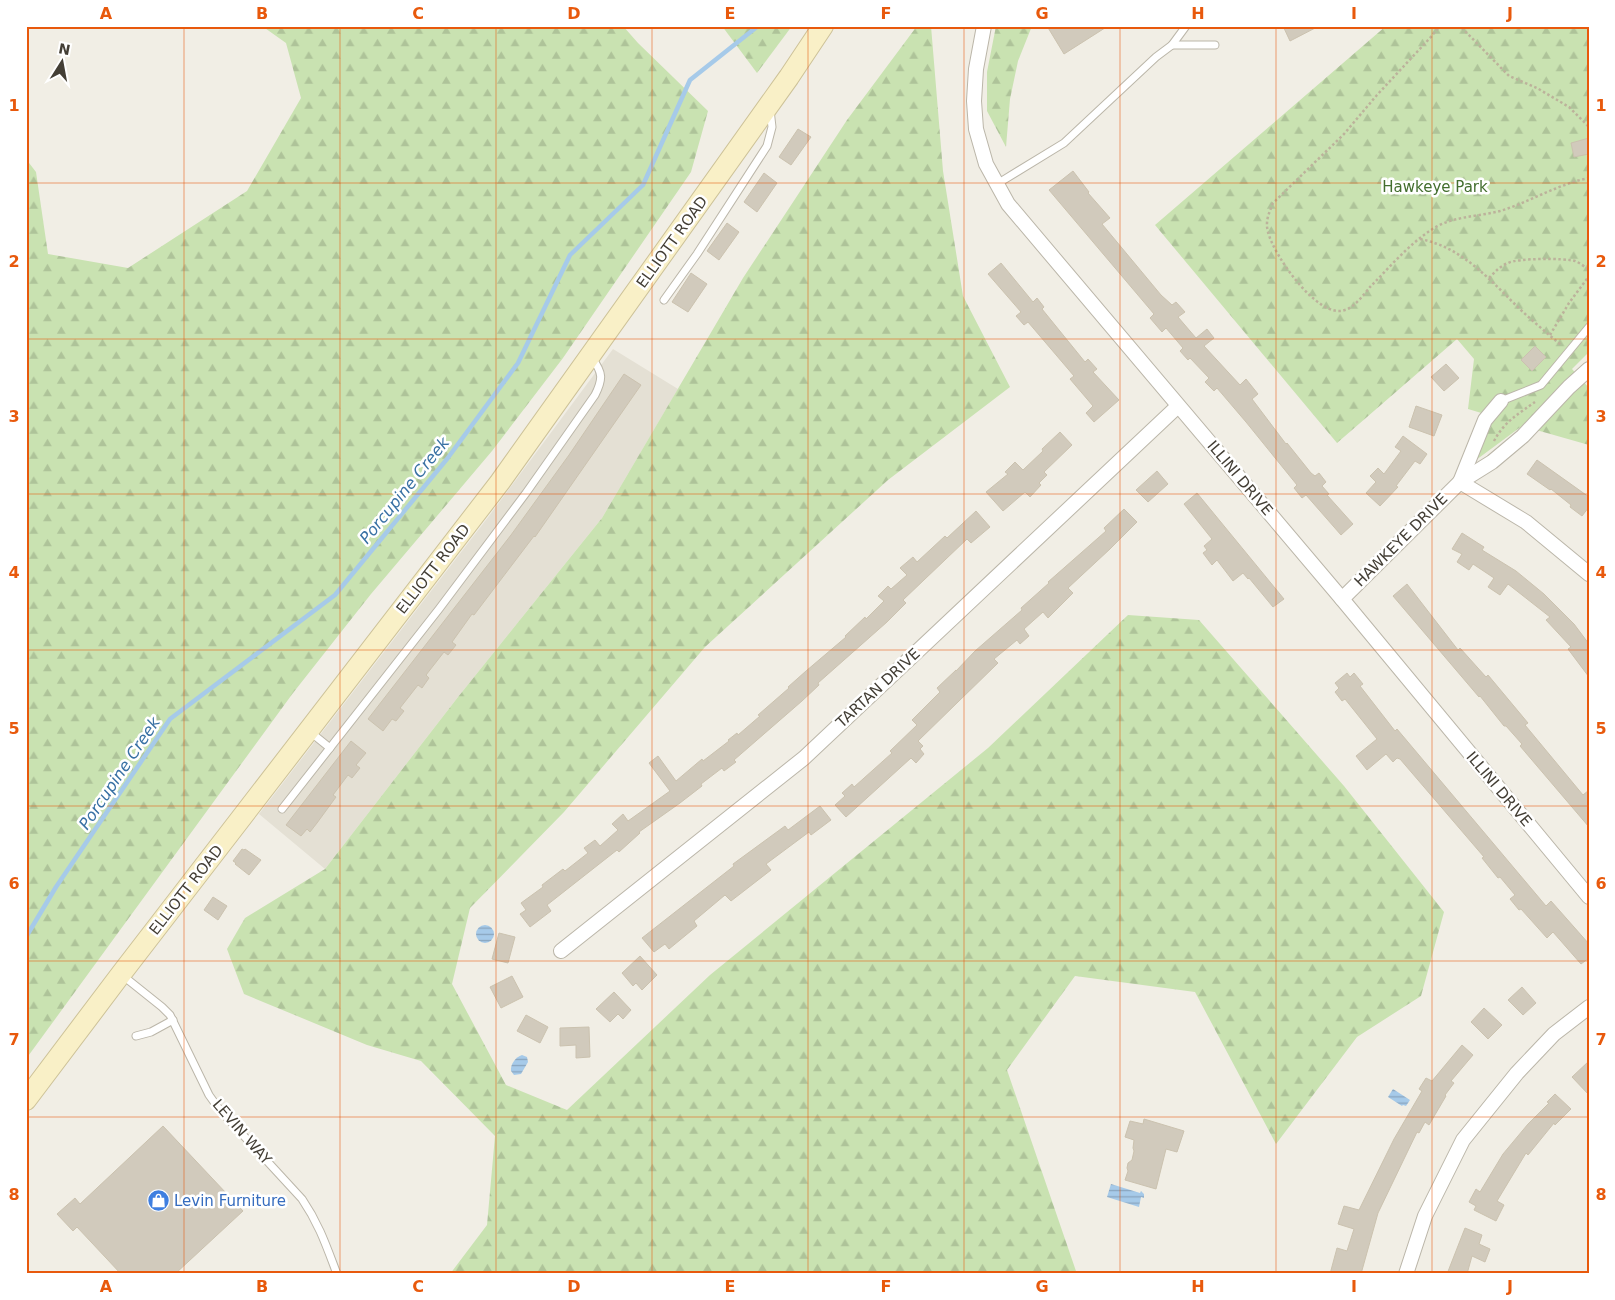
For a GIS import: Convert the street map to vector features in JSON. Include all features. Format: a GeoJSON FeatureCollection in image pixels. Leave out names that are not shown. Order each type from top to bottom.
{"type":"FeatureCollection","features":[{"type":"Feature","properties":{"kind":"street","name":"ELLIOTT ROAD"},"geometry":{"type":"LineString","coordinates":[[26,1100],[500,482],[770,104],[823,26]]}},
{"type":"Feature","properties":{"kind":"street","name":"ILLINI DRIVE"},"geometry":{"type":"LineString","coordinates":[[984,26],[976,69],[974,101],[976,129],[986,164],[1008,204],[1342,599],[1589,896]]}},
{"type":"Feature","properties":{"kind":"street","name":"HAWKEYE DRIVE"},"geometry":{"type":"LineString","coordinates":[[1342,599],[1460,482],[1492,462],[1523,436],[1568,387],[1589,369]]}},
{"type":"Feature","properties":{"kind":"street","name":"HAWKEYE DRIVE"},"geometry":{"type":"LineString","coordinates":[[1460,482],[1485,420],[1501,401]]}},
{"type":"Feature","properties":{"kind":"street","name":"TARTAN DRIVE"},"geometry":{"type":"LineString","coordinates":[[561,951],[804,758],[1178,406]]}},
{"type":"Feature","properties":{"kind":"street"},"geometry":{"type":"LineString","coordinates":[[1460,482],[1526,522],[1589,574]]}},
{"type":"Feature","properties":{"kind":"street"},"geometry":{"type":"LineString","coordinates":[[1406,1274],[1425,1216],[1463,1140],[1517,1073],[1554,1034],[1589,1007]]}},
{"type":"Feature","properties":{"kind":"lane"},"geometry":{"type":"LineString","coordinates":[[997,184],[1064,142],[1172,44],[1186,26]]}},
{"type":"Feature","properties":{"kind":"lane"},"geometry":{"type":"LineString","coordinates":[[1172,44],[1215,45]]}},
{"type":"Feature","properties":{"kind":"lane"},"geometry":{"type":"LineString","coordinates":[[664,300],[697,254],[767,146],[772,126],[770,104]]}},
{"type":"Feature","properties":{"kind":"lane"},"geometry":{"type":"LineString","coordinates":[[1501,401],[1541,385],[1589,328]]}},
{"type":"Feature","properties":{"kind":"lane"},"geometry":{"type":"LineString","coordinates":[[282,808],[468,570],[526,493],[595,395],[601,383],[601,374],[591,355]]}},
{"type":"Feature","properties":{"kind":"lane"},"geometry":{"type":"LineString","coordinates":[[309,730],[330,748]]}},
{"type":"Feature","properties":{"kind":"lane","name":"LEVIN WAY"},"geometry":{"type":"LineString","coordinates":[[121,974],[170,1015],[209,1095],[219,1110],[302,1199],[313,1215],[322,1232],[337,1274]]}},
{"type":"Feature","properties":{"kind":"lane"},"geometry":{"type":"LineString","coordinates":[[136,1036],[151,1032],[173,1020]]}},
{"type":"Feature","properties":{"kind":"path"},"geometry":{"type":"LineString","coordinates":[[1442,26],[1377,95],[1344,134],[1273,203],[1267,217],[1267,230],[1271,244],[1288,271],[1316,301],[1329,309],[1346,310],[1409,248],[1431,230],[1447,222],[1499,211],[1563,185],[1589,178]]}},
{"type":"Feature","properties":{"kind":"path"},"geometry":{"type":"LineString","coordinates":[[1457,26],[1462,28],[1509,76],[1537,88],[1569,107],[1589,127]]}},
{"type":"Feature","properties":{"kind":"path"},"geometry":{"type":"LineString","coordinates":[[1420,239],[1436,242],[1460,254],[1489,278],[1523,312],[1569,352]]}},
{"type":"Feature","properties":{"kind":"path"},"geometry":{"type":"LineString","coordinates":[[1489,278],[1508,262],[1521,259],[1569,260],[1577,262],[1589,270]]}},
{"type":"Feature","properties":{"kind":"path"},"geometry":{"type":"LineString","coordinates":[[1550,336],[1569,303],[1589,276]]}},
{"type":"Feature","properties":{"kind":"path"},"geometry":{"type":"LineString","coordinates":[[1491,446],[1500,430],[1510,419],[1540,397]]}},
{"type":"Feature","properties":{"kind":"shaded area"},"geometry":{"type":"Polygon","coordinates":[[[613,349],[678,389],[602,518],[458,697],[325,869],[259,814],[489,516],[613,349]]]}},
{"type":"Feature","properties":{"kind":"green space"},"geometry":{"type":"Polygon","coordinates":[[[262,26],[623,26],[708,111],[691,172],[563,358],[492,451],[371,594],[293,693],[26,1059],[26,159],[36,172],[48,254],[128,268],[247,191],[301,98],[286,43],[262,26]]]}},
{"type":"Feature","properties":{"kind":"green space"},"geometry":{"type":"Polygon","coordinates":[[[722,26],[792,26],[757,73],[722,26]]]}},
{"type":"Feature","properties":{"kind":"green space"},"geometry":{"type":"Polygon","coordinates":[[[917,26],[931,26],[943,171],[963,296],[1010,387],[888,480],[705,647],[564,812],[470,908],[452,984],[506,1085],[567,1110],[710,975],[988,748],[1128,615],[1199,620],[1344,786],[1444,912],[1421,996],[1357,1037],[1276,1144],[1195,992],[1075,976],[1007,1070],[1077,1274],[450,1274],[487,1225],[495,1136],[421,1061],[367,1045],[244,994],[227,949],[245,918],[325,869],[458,697],[602,518],[743,278],[847,120],[917,26]]]}},
{"type":"Feature","properties":{"kind":"green space"},"geometry":{"type":"Polygon","coordinates":[[[996,26],[1032,26],[1018,61],[1010,99],[1006,147],[987,111],[987,72],[996,26]]]}},
{"type":"Feature","properties":{"kind":"green space","name":"Hawkeye Park"},"geometry":{"type":"Polygon","coordinates":[[[1386,26],[1589,26],[1589,352],[1572,369],[1589,388],[1589,445],[1522,426],[1476,460],[1488,415],[1468,409],[1474,359],[1457,339],[1337,443],[1155,225],[1386,26]]]}},
{"type":"Feature","properties":{"kind":"water"},"geometry":{"type":"Polygon","coordinates":[[[485,925],[491,928],[494,934],[491,940],[485,943],[479,940],[476,934],[479,928],[485,925]]]}},
{"type":"Feature","properties":{"kind":"water"},"geometry":{"type":"Polygon","coordinates":[[[522,1055],[527,1057],[528,1062],[521,1074],[514,1075],[511,1071],[512,1063],[522,1055]]]}},
{"type":"Feature","properties":{"kind":"water"},"geometry":{"type":"Polygon","coordinates":[[[1393,1089],[1410,1100],[1406,1106],[1402,1106],[1388,1097],[1393,1089]]]}},
{"type":"Feature","properties":{"kind":"water"},"geometry":{"type":"Polygon","coordinates":[[[1111,1184],[1140,1193],[1141,1191],[1144,1194],[1144,1198],[1141,1197],[1139,1207],[1107,1197],[1111,1184]]]}},
{"type":"Feature","properties":{"kind":"building"},"geometry":{"type":"Polygon","coordinates":[[[1047,26],[1108,26],[1064,54],[1047,26]]]}},
{"type":"Feature","properties":{"kind":"building"},"geometry":{"type":"Polygon","coordinates":[[[1283,26],[1319,26],[1290,41],[1283,26]]]}},
{"type":"Feature","properties":{"kind":"building"},"geometry":{"type":"Polygon","coordinates":[[[798,129],[811,137],[791,165],[779,157],[798,129]]]}},
{"type":"Feature","properties":{"kind":"building"},"geometry":{"type":"Polygon","coordinates":[[[1589,138],[1589,154],[1574,157],[1571,143],[1589,138]]]}},
{"type":"Feature","properties":{"kind":"building"},"geometry":{"type":"Polygon","coordinates":[[[1073,171],[1088,193],[1110,218],[1102,224],[1161,295],[1172,305],[1176,302],[1185,312],[1178,317],[1196,338],[1207,329],[1214,338],[1204,346],[1240,385],[1246,379],[1258,394],[1252,399],[1286,444],[1311,473],[1315,476],[1319,473],[1326,482],[1322,486],[1329,494],[1327,495],[1353,524],[1341,535],[1306,495],[1302,498],[1294,488],[1297,485],[1246,422],[1217,388],[1214,391],[1205,382],[1209,378],[1190,358],[1188,360],[1180,351],[1183,348],[1166,328],[1162,332],[1150,318],[1154,314],[1049,190],[1073,171]]]}},
{"type":"Feature","properties":{"kind":"building"},"geometry":{"type":"Polygon","coordinates":[[[764,173],[777,183],[757,212],[744,202],[764,173]]]}},
{"type":"Feature","properties":{"kind":"building"},"geometry":{"type":"Polygon","coordinates":[[[727,223],[739,232],[719,260],[707,251],[727,223]]]}},
{"type":"Feature","properties":{"kind":"building"},"geometry":{"type":"Polygon","coordinates":[[[1001,263],[1033,302],[1037,298],[1044,307],[1042,309],[1085,362],[1088,359],[1097,369],[1093,372],[1119,400],[1094,422],[1086,413],[1093,406],[1070,379],[1074,376],[1028,322],[1024,325],[1016,316],[1021,312],[988,274],[1001,263]]]}},
{"type":"Feature","properties":{"kind":"building"},"geometry":{"type":"Polygon","coordinates":[[[691,273],[707,284],[688,312],[672,302],[691,273]]]}},
{"type":"Feature","properties":{"kind":"building"},"geometry":{"type":"Polygon","coordinates":[[[1535,346],[1546,357],[1532,371],[1521,360],[1535,346]]]}},
{"type":"Feature","properties":{"kind":"building"},"geometry":{"type":"Polygon","coordinates":[[[1446,364],[1459,378],[1444,391],[1431,377],[1446,364]]]}},
{"type":"Feature","properties":{"kind":"building"},"geometry":{"type":"Polygon","coordinates":[[[624,374],[641,385],[535,537],[474,615],[472,614],[452,642],[456,645],[448,655],[444,652],[426,675],[429,678],[422,688],[418,685],[400,708],[404,711],[396,721],[392,719],[383,731],[368,719],[511,535],[569,455],[624,374]]]}},
{"type":"Feature","properties":{"kind":"building"},"geometry":{"type":"Polygon","coordinates":[[[1416,406],[1442,415],[1434,436],[1409,427],[1416,406]]]}},
{"type":"Feature","properties":{"kind":"building"},"geometry":{"type":"Polygon","coordinates":[[[1060,432],[1072,445],[1044,472],[1047,475],[1030,497],[1025,492],[1003,511],[986,492],[1008,474],[1005,472],[1015,462],[1023,470],[1060,432]]]}},
{"type":"Feature","properties":{"kind":"building"},"geometry":{"type":"Polygon","coordinates":[[[1403,436],[1427,454],[1420,464],[1415,461],[1396,486],[1398,487],[1380,506],[1366,493],[1376,482],[1370,476],[1378,468],[1384,474],[1401,451],[1395,447],[1403,436]]]}},
{"type":"Feature","properties":{"kind":"building"},"geometry":{"type":"Polygon","coordinates":[[[1537,460],[1589,497],[1589,507],[1582,516],[1551,489],[1527,474],[1537,460]]]}},
{"type":"Feature","properties":{"kind":"building"},"geometry":{"type":"Polygon","coordinates":[[[1157,471],[1168,484],[1148,502],[1136,490],[1157,471]]]}},
{"type":"Feature","properties":{"kind":"building"},"geometry":{"type":"Polygon","coordinates":[[[1197,493],[1284,599],[1273,607],[1243,573],[1233,581],[1217,560],[1212,565],[1203,553],[1207,550],[1204,546],[1212,539],[1184,504],[1197,493]]]}},
{"type":"Feature","properties":{"kind":"building"},"geometry":{"type":"Polygon","coordinates":[[[1124,509],[1137,522],[1068,588],[1073,593],[1048,618],[1043,612],[1024,629],[1029,636],[1020,644],[1017,640],[994,659],[998,663],[918,741],[923,746],[920,749],[924,754],[916,763],[911,758],[846,817],[835,805],[845,796],[842,793],[852,784],[854,787],[892,753],[890,751],[917,725],[912,720],[940,692],[937,688],[975,651],[1022,610],[1021,608],[1048,582],[1106,531],[1104,528],[1124,509]]]}},
{"type":"Feature","properties":{"kind":"building"},"geometry":{"type":"Polygon","coordinates":[[[976,511],[990,527],[971,543],[967,539],[903,600],[906,603],[887,622],[818,683],[819,685],[802,701],[734,760],[736,762],[724,771],[722,768],[680,803],[639,832],[619,852],[617,850],[547,905],[551,911],[530,927],[520,914],[526,910],[521,903],[563,869],[565,871],[588,853],[584,848],[595,840],[600,846],[618,830],[612,824],[623,814],[628,821],[670,791],[649,763],[658,756],[676,781],[737,733],[738,735],[760,716],[758,715],[788,687],[884,601],[878,596],[888,586],[891,589],[907,575],[900,568],[913,557],[917,562],[976,511]]]}},
{"type":"Feature","properties":{"kind":"building"},"geometry":{"type":"Polygon","coordinates":[[[1462,533],[1484,547],[1482,550],[1516,571],[1544,594],[1574,624],[1589,644],[1589,677],[1568,649],[1571,647],[1546,620],[1550,617],[1508,584],[1500,595],[1488,587],[1494,578],[1473,564],[1469,570],[1457,562],[1462,554],[1452,549],[1462,533]]]}},
{"type":"Feature","properties":{"kind":"building"},"geometry":{"type":"Polygon","coordinates":[[[1407,584],[1458,650],[1460,648],[1486,677],[1488,675],[1528,723],[1525,725],[1583,795],[1589,790],[1589,827],[1520,746],[1522,744],[1504,726],[1393,596],[1407,584]]]}},
{"type":"Feature","properties":{"kind":"building"},"geometry":{"type":"Polygon","coordinates":[[[1347,673],[1350,677],[1354,673],[1363,684],[1360,686],[1395,731],[1397,729],[1546,906],[1551,901],[1589,944],[1589,958],[1581,964],[1553,932],[1547,938],[1521,909],[1519,910],[1510,899],[1515,895],[1500,877],[1498,878],[1482,858],[1484,857],[1400,759],[1397,758],[1393,762],[1386,754],[1367,770],[1356,756],[1377,739],[1345,699],[1342,701],[1335,692],[1339,688],[1335,683],[1347,673]]]}},
{"type":"Feature","properties":{"kind":"building"},"geometry":{"type":"Polygon","coordinates":[[[351,741],[366,753],[356,765],[360,768],[352,778],[348,775],[333,795],[336,797],[317,823],[310,832],[307,829],[301,836],[286,825],[351,741]]]}},
{"type":"Feature","properties":{"kind":"building"},"geometry":{"type":"Polygon","coordinates":[[[820,806],[831,820],[811,835],[809,832],[766,864],[771,870],[731,901],[725,895],[694,921],[697,926],[669,949],[665,944],[654,952],[642,938],[734,866],[733,864],[785,826],[788,830],[820,806]]]}},
{"type":"Feature","properties":{"kind":"building"},"geometry":{"type":"Polygon","coordinates":[[[242,849],[245,849],[261,860],[249,875],[233,861],[242,849]]]}},
{"type":"Feature","properties":{"kind":"building"},"geometry":{"type":"Polygon","coordinates":[[[213,897],[227,906],[218,920],[204,910],[213,897]]]}},
{"type":"Feature","properties":{"kind":"building"},"geometry":{"type":"Polygon","coordinates":[[[499,933],[515,937],[508,963],[492,959],[499,933]]]}},
{"type":"Feature","properties":{"kind":"building"},"geometry":{"type":"Polygon","coordinates":[[[640,956],[657,975],[642,990],[636,983],[633,986],[622,973],[640,956]]]}},
{"type":"Feature","properties":{"kind":"building"},"geometry":{"type":"Polygon","coordinates":[[[512,976],[523,997],[501,1008],[490,987],[512,976]]]}},
{"type":"Feature","properties":{"kind":"building"},"geometry":{"type":"Polygon","coordinates":[[[1522,987],[1536,1003],[1523,1015],[1508,1000],[1522,987]]]}},
{"type":"Feature","properties":{"kind":"building"},"geometry":{"type":"Polygon","coordinates":[[[614,992],[631,1010],[623,1019],[618,1014],[610,1022],[596,1009],[614,992]]]}},
{"type":"Feature","properties":{"kind":"building"},"geometry":{"type":"Polygon","coordinates":[[[1484,1008],[1502,1025],[1488,1039],[1471,1022],[1484,1008]]]}},
{"type":"Feature","properties":{"kind":"building"},"geometry":{"type":"Polygon","coordinates":[[[526,1015],[548,1027],[540,1043],[517,1031],[526,1015]]]}},
{"type":"Feature","properties":{"kind":"building"},"geometry":{"type":"Polygon","coordinates":[[[589,1027],[590,1057],[576,1058],[576,1045],[560,1046],[560,1028],[589,1027]]]}},
{"type":"Feature","properties":{"kind":"building"},"geometry":{"type":"Polygon","coordinates":[[[1462,1045],[1473,1055],[1451,1081],[1454,1083],[1445,1095],[1429,1125],[1425,1122],[1419,1133],[1417,1132],[1378,1213],[1361,1274],[1330,1274],[1337,1248],[1347,1251],[1354,1229],[1338,1224],[1344,1206],[1359,1210],[1394,1139],[1422,1091],[1419,1089],[1426,1078],[1432,1081],[1462,1045]]]}},
{"type":"Feature","properties":{"kind":"building"},"geometry":{"type":"Polygon","coordinates":[[[1589,1061],[1589,1095],[1572,1077],[1589,1061]]]}},
{"type":"Feature","properties":{"kind":"building"},"geometry":{"type":"Polygon","coordinates":[[[1555,1094],[1571,1109],[1555,1125],[1554,1123],[1528,1155],[1526,1153],[1497,1201],[1504,1205],[1496,1221],[1474,1210],[1476,1206],[1469,1202],[1476,1189],[1480,1192],[1503,1154],[1555,1094]]]}},
{"type":"Feature","properties":{"kind":"building"},"geometry":{"type":"Polygon","coordinates":[[[1144,1119],[1184,1131],[1177,1152],[1166,1149],[1156,1189],[1125,1180],[1128,1163],[1132,1160],[1134,1140],[1125,1137],[1130,1121],[1143,1124],[1144,1119]]]}},
{"type":"Feature","properties":{"kind":"building","name":"Levin Furniture"},"geometry":{"type":"Polygon","coordinates":[[[163,1126],[243,1211],[175,1274],[121,1274],[77,1227],[73,1231],[57,1214],[75,1198],[80,1204],[163,1126]]]}},
{"type":"Feature","properties":{"kind":"building"},"geometry":{"type":"Polygon","coordinates":[[[1465,1228],[1482,1235],[1479,1244],[1490,1249],[1485,1262],[1472,1256],[1467,1274],[1447,1274],[1465,1228]]]}},
{"type":"Feature","properties":{"kind":"waterway","name":"Porcupine Creek"},"geometry":{"type":"LineString","coordinates":[[26,937],[56,887],[170,719],[335,595],[447,459],[518,363],[570,255],[643,185],[690,80],[758,26]]}},
{"type":"Feature","properties":{"kind":"place","name":"Levin Furniture"},"geometry":{"type":"Point","coordinates":[158,1201]}}]}
